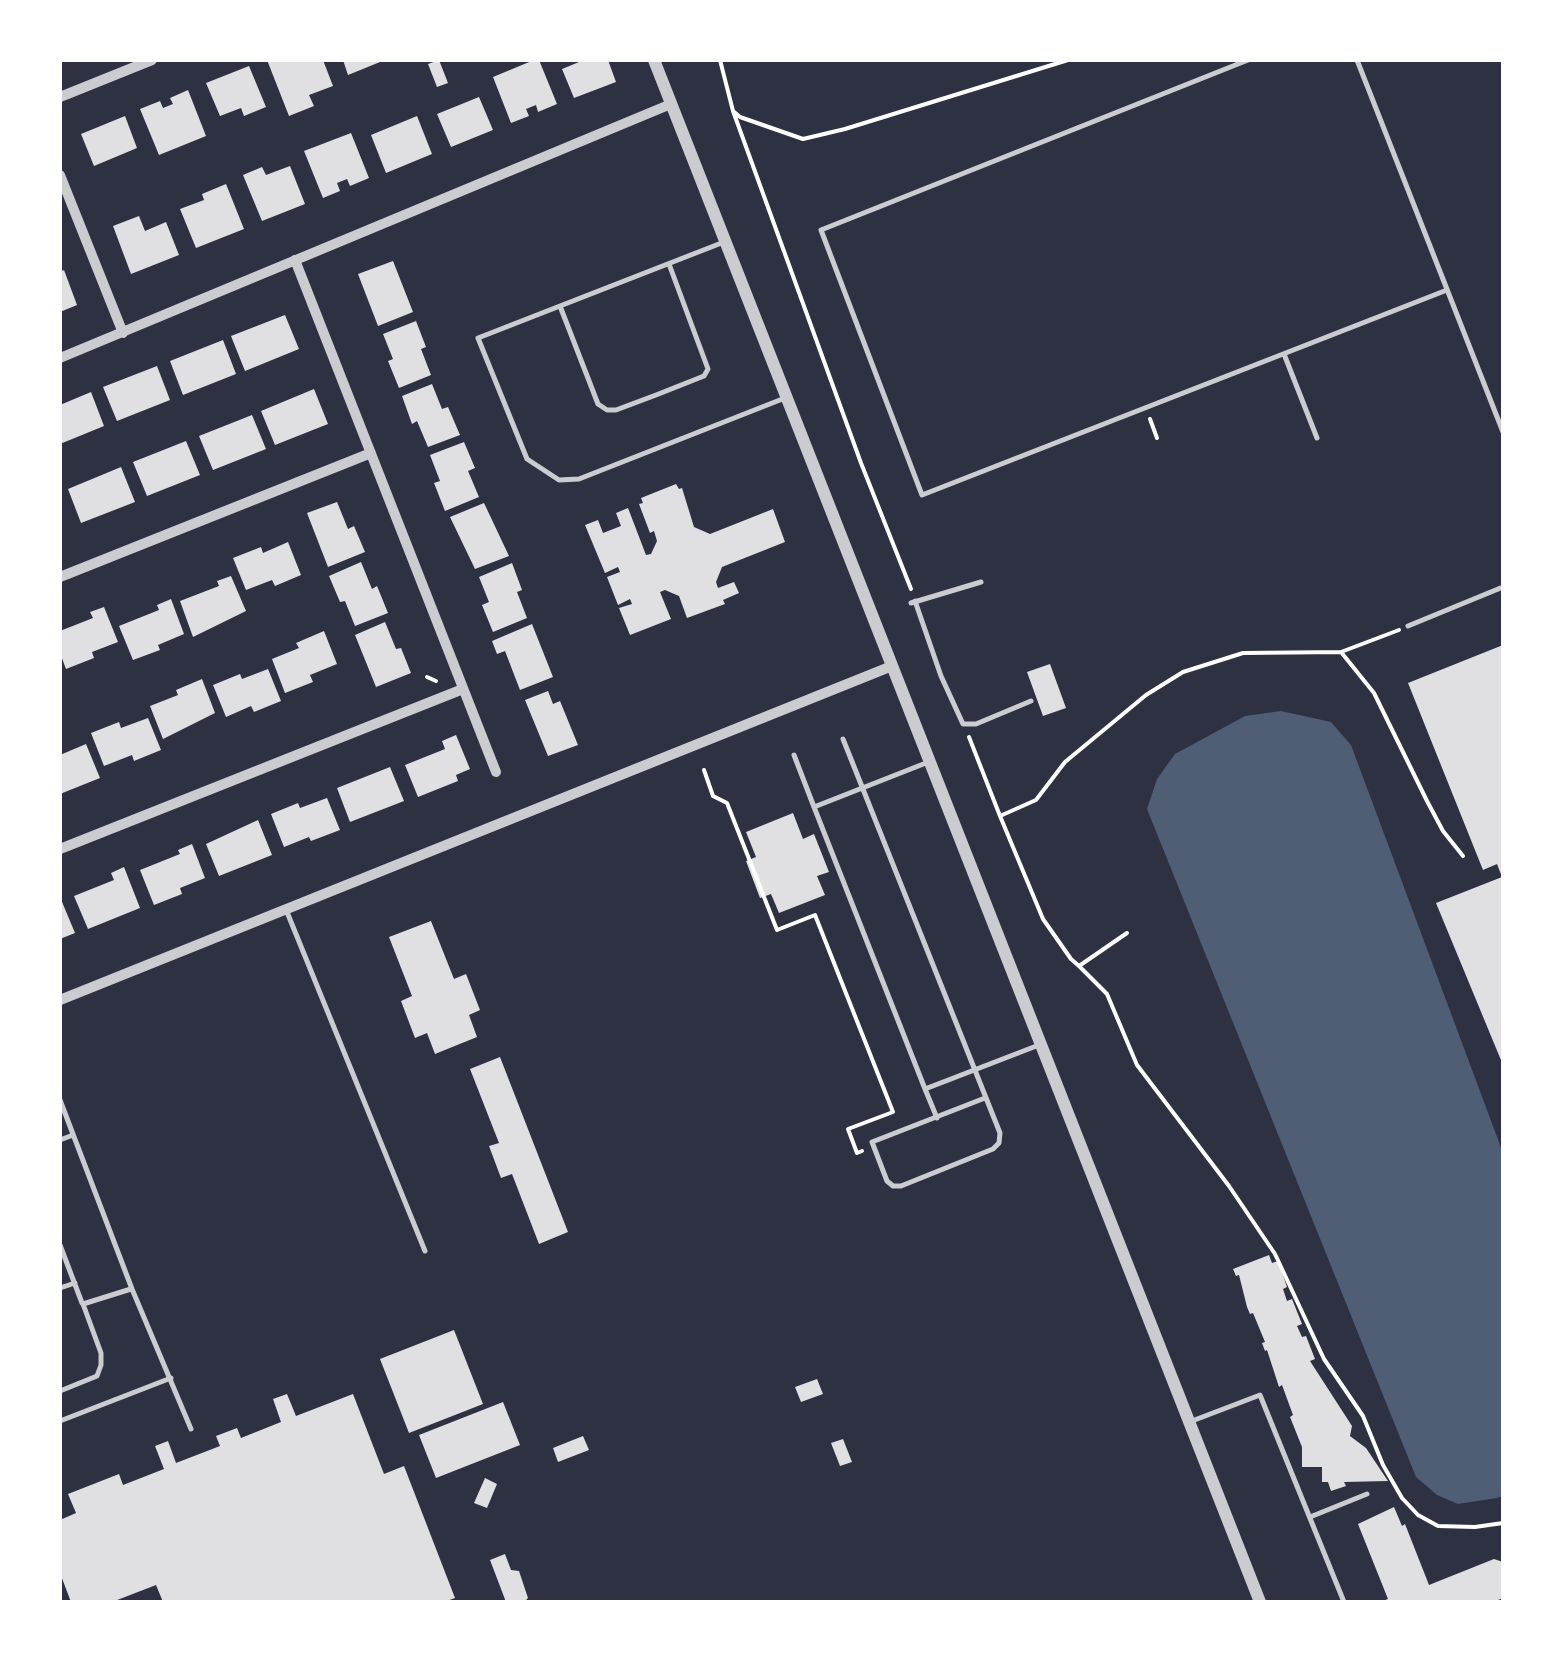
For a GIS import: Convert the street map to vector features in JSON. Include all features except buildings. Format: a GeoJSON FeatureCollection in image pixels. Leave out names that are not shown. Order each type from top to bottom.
{"type":"FeatureCollection","features":[{"type":"Feature","properties":{"kind":"street"},"geometry":{"type":"LineString","coordinates":[[60,96],[152,60]]}},
{"type":"Feature","properties":{"kind":"street"},"geometry":{"type":"LineString","coordinates":[[654,60],[1260,1602]]}},
{"type":"Feature","properties":{"kind":"street"},"geometry":{"type":"LineString","coordinates":[[60,358],[671,104]]}},
{"type":"Feature","properties":{"kind":"street"},"geometry":{"type":"LineString","coordinates":[[60,176],[122,333]]}},
{"type":"Feature","properties":{"kind":"street"},"geometry":{"type":"LineString","coordinates":[[296,260],[496,772]]}},
{"type":"Feature","properties":{"kind":"street"},"geometry":{"type":"LineString","coordinates":[[60,577],[371,453]]}},
{"type":"Feature","properties":{"kind":"street"},"geometry":{"type":"LineString","coordinates":[[60,1000],[892,666]]}},
{"type":"Feature","properties":{"kind":"street"},"geometry":{"type":"LineString","coordinates":[[60,849],[462,688]]}},
{"type":"Feature","properties":{"kind":"lane"},"geometry":{"type":"LineString","coordinates":[[1248,60],[821,230],[922,495],[1447,290]]}},
{"type":"Feature","properties":{"kind":"lane"},"geometry":{"type":"LineString","coordinates":[[1357,60],[1503,432]]}},
{"type":"Feature","properties":{"kind":"lane"},"geometry":{"type":"LineString","coordinates":[[724,242],[478,338],[527,459],[559,480],[578,480],[786,398]]}},
{"type":"Feature","properties":{"kind":"lane"},"geometry":{"type":"LineString","coordinates":[[560,306],[598,404],[606,410],[616,410],[656,395],[704,376],[708,369],[668,264]]}},
{"type":"Feature","properties":{"kind":"lane"},"geometry":{"type":"LineString","coordinates":[[1284,354],[1317,438]]}},
{"type":"Feature","properties":{"kind":"lane"},"geometry":{"type":"LineString","coordinates":[[980,582],[913,599],[941,676],[964,724],[976,724],[1031,701]]}},
{"type":"Feature","properties":{"kind":"lane"},"geometry":{"type":"LineString","coordinates":[[1408,626],[1503,588]]}},
{"type":"Feature","properties":{"kind":"lane"},"geometry":{"type":"LineString","coordinates":[[843,740],[1000,1133],[994,1149],[893,1186],[888,1181],[872,1142],[986,1098]]}},
{"type":"Feature","properties":{"kind":"lane"},"geometry":{"type":"LineString","coordinates":[[794,755],[937,1118]]}},
{"type":"Feature","properties":{"kind":"lane"},"geometry":{"type":"LineString","coordinates":[[814,807],[929,762]]}},
{"type":"Feature","properties":{"kind":"lane"},"geometry":{"type":"LineString","coordinates":[[286,909],[425,1250]]}},
{"type":"Feature","properties":{"kind":"lane"},"geometry":{"type":"LineString","coordinates":[[926,1088],[1040,1044]]}},
{"type":"Feature","properties":{"kind":"lane"},"geometry":{"type":"LineString","coordinates":[[60,1100],[132,1289],[191,1429]]}},
{"type":"Feature","properties":{"kind":"lane"},"geometry":{"type":"LineString","coordinates":[[60,1140],[73,1135]]}},
{"type":"Feature","properties":{"kind":"lane"},"geometry":{"type":"LineString","coordinates":[[60,1245],[102,1353],[97,1376],[60,1391]]}},
{"type":"Feature","properties":{"kind":"lane"},"geometry":{"type":"LineString","coordinates":[[60,1288],[75,1282]]}},
{"type":"Feature","properties":{"kind":"lane"},"geometry":{"type":"LineString","coordinates":[[83,1304],[132,1289]]}},
{"type":"Feature","properties":{"kind":"lane"},"geometry":{"type":"LineString","coordinates":[[60,1421],[170,1378]]}},
{"type":"Feature","properties":{"kind":"lane"},"geometry":{"type":"LineString","coordinates":[[1188,1422],[1260,1395],[1344,1602]]}},
{"type":"Feature","properties":{"kind":"lane"},"geometry":{"type":"LineString","coordinates":[[1310,1517],[1367,1494]]}},
{"type":"Feature","properties":{"kind":"path"},"geometry":{"type":"LineString","coordinates":[[720,60],[733,111],[913,599]]}},
{"type":"Feature","properties":{"kind":"path"},"geometry":{"type":"LineString","coordinates":[[733,111],[740,118],[803,138],[845,129],[1068,60]]}},
{"type":"Feature","properties":{"kind":"path"},"geometry":{"type":"LineString","coordinates":[[1146,408],[1158,438]]}},
{"type":"Feature","properties":{"kind":"path"},"geometry":{"type":"LineString","coordinates":[[1000,816],[1036,800],[1064,762],[1146,695],[1183,672],[1243,653],[1342,652],[1408,626]]}},
{"type":"Feature","properties":{"kind":"path"},"geometry":{"type":"LineString","coordinates":[[1342,652],[1374,694],[1427,801],[1463,856]]}},
{"type":"Feature","properties":{"kind":"path"},"geometry":{"type":"LineString","coordinates":[[427,678],[436,682]]}},
{"type":"Feature","properties":{"kind":"path"},"geometry":{"type":"LineString","coordinates":[[964,724],[1043,919],[1079,966],[1107,994],[1137,1065],[1230,1186],[1274,1254],[1324,1359],[1363,1416],[1382,1466],[1402,1498],[1418,1515],[1438,1526],[1475,1527],[1503,1522]]}},
{"type":"Feature","properties":{"kind":"path"},"geometry":{"type":"LineString","coordinates":[[704,770],[713,796],[728,802],[777,930],[815,915],[893,1112],[848,1129],[857,1153],[864,1151]]}},
{"type":"Feature","properties":{"kind":"path"},"geometry":{"type":"LineString","coordinates":[[1079,966],[1128,932]]}},
{"type":"Feature","properties":{"kind":"water"},"geometry":{"type":"Polygon","coordinates":[[[1281,711],[1331,722],[1351,745],[1503,1153],[1503,1496],[1497,1498],[1458,1504],[1437,1495],[1416,1477],[1147,809],[1157,779],[1175,754],[1245,716],[1281,711]]]}}]}
